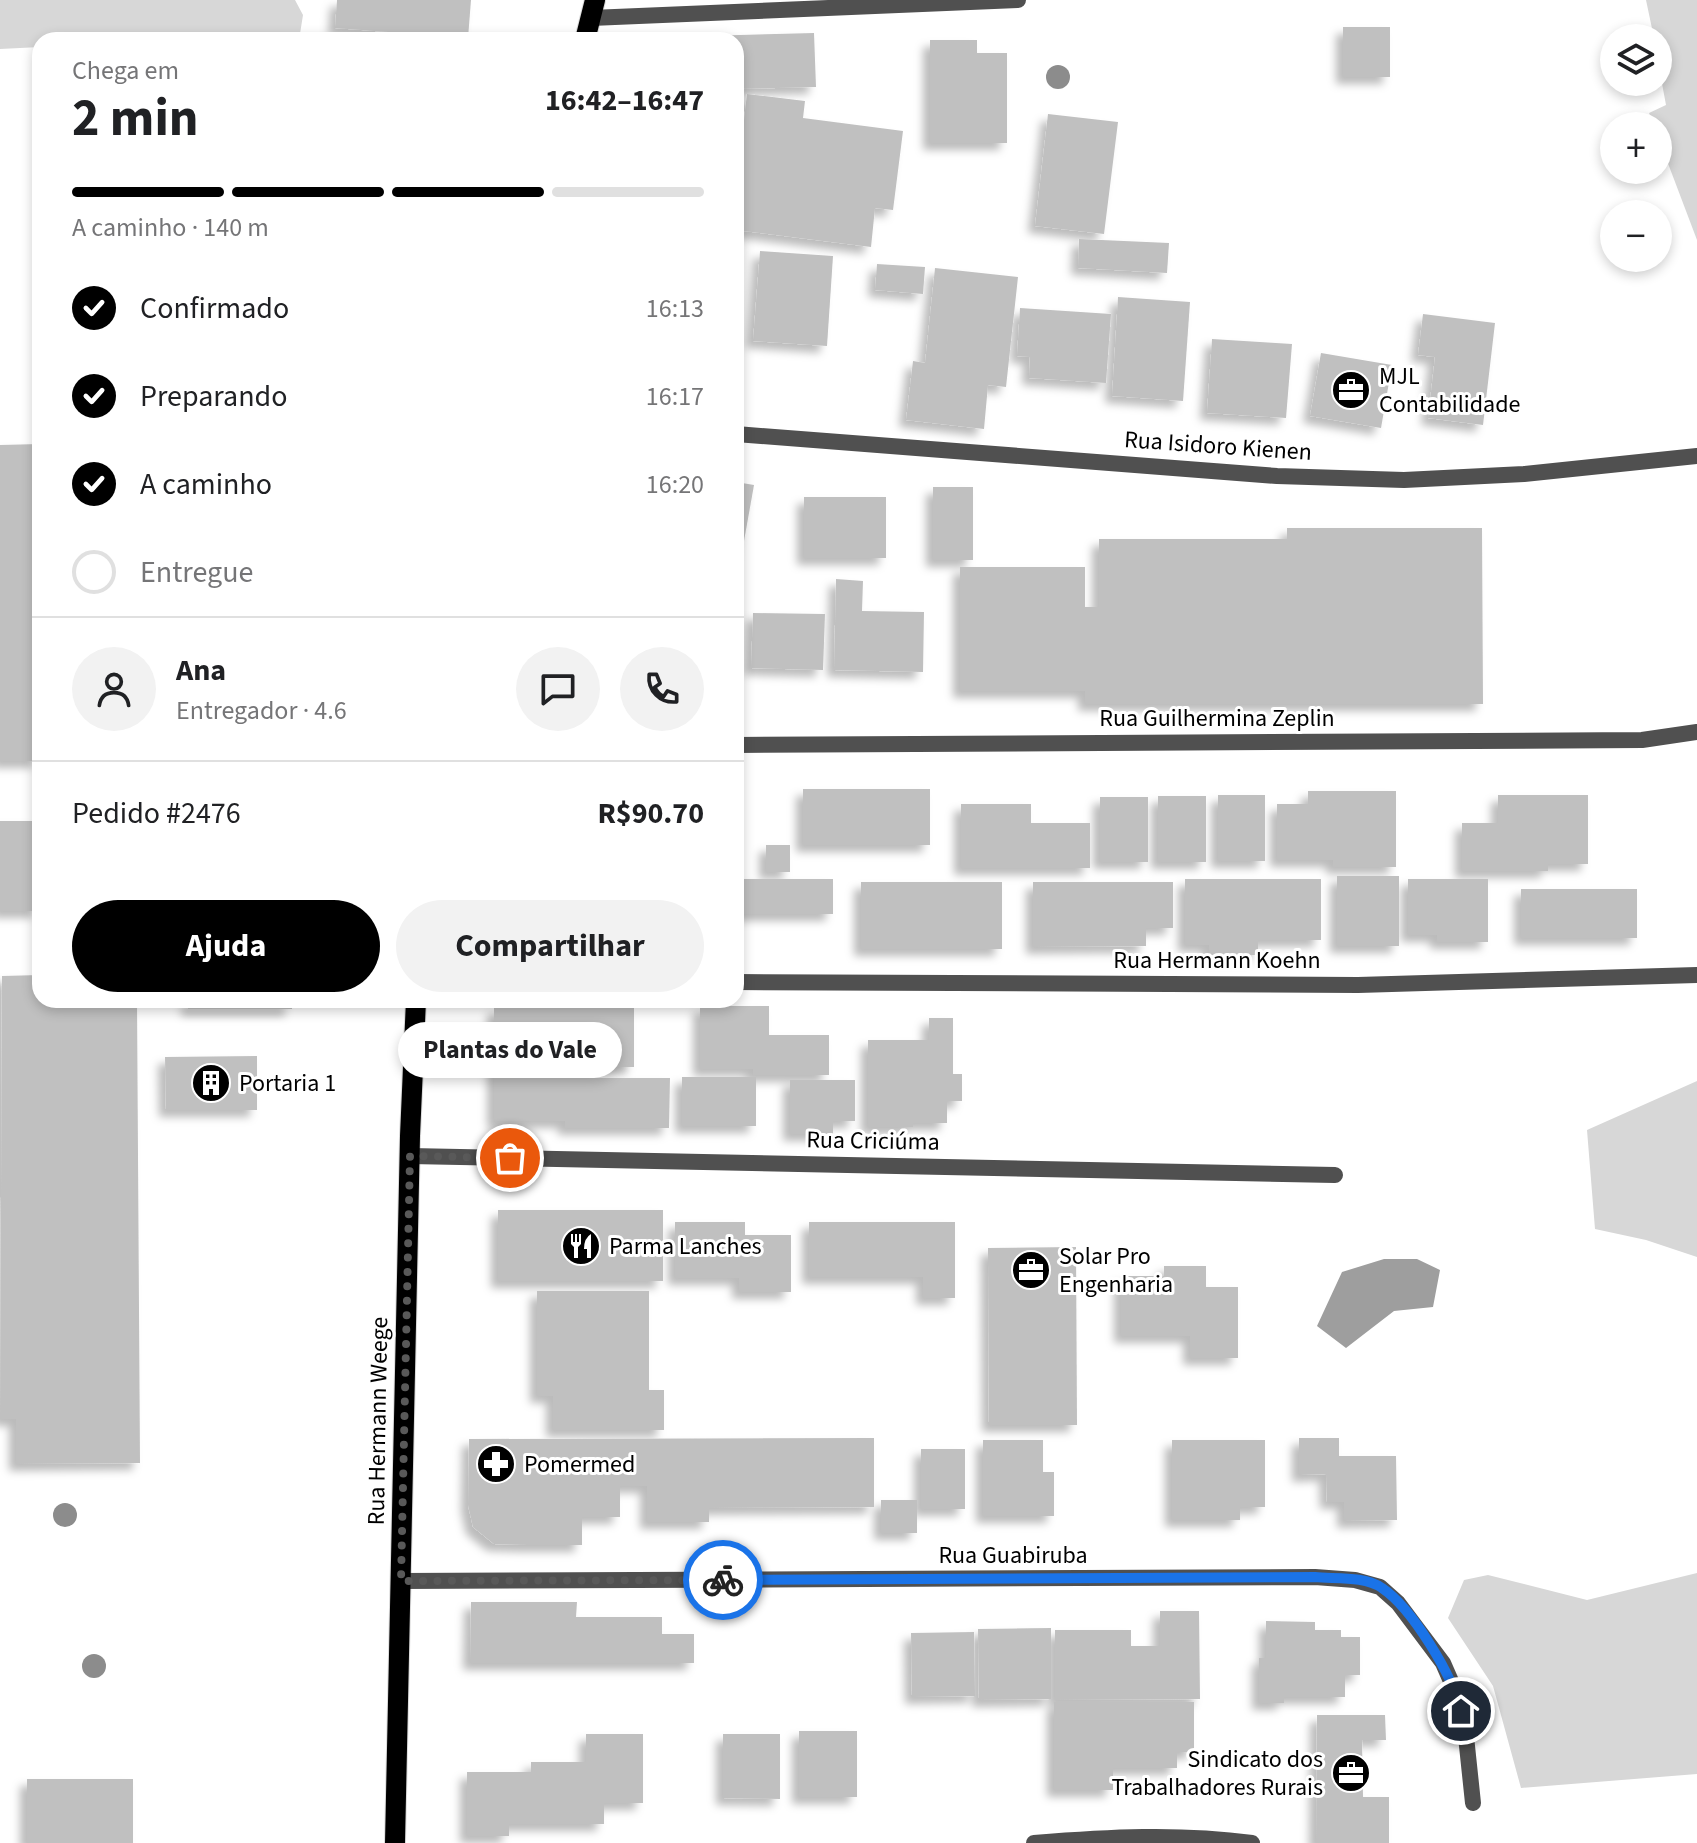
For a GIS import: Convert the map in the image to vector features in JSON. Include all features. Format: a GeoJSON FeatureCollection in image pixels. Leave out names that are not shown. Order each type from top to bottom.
{"type":"FeatureCollection","features":[{"type":"Feature","properties":{"kind":"main road"},"geometry":{"type":"LineString","coordinates":[[587,32],[593,9]]}},
{"type":"Feature","properties":{"kind":"main road","name":"Rua Hermann Weege"},"geometry":{"type":"LineString","coordinates":[[395,1843],[416,1008]]}},
{"type":"Feature","properties":{"kind":"street"},"geometry":{"type":"LineString","coordinates":[[593,9],[1018,0]]}},
{"type":"Feature","properties":{"kind":"street","name":"Rua Isidoro Kienen"},"geometry":{"type":"LineString","coordinates":[[744,435],[1277,476],[1404,480],[1524,474],[1697,456]]}},
{"type":"Feature","properties":{"kind":"street","name":"Rua Guilhermina Zeplin"},"geometry":{"type":"LineString","coordinates":[[744,745],[1642,740],[1697,732]]}},
{"type":"Feature","properties":{"kind":"street","name":"Rua Hermann Koehn"},"geometry":{"type":"LineString","coordinates":[[744,982],[1358,985],[1697,975]]}},
{"type":"Feature","properties":{"kind":"street","name":"Rua Criciúma"},"geometry":{"type":"LineString","coordinates":[[410,1156],[1335,1175]]}},
{"type":"Feature","properties":{"kind":"street","name":"Rua Guabiruba"},"geometry":{"type":"LineString","coordinates":[[401,1581],[1315,1577],[1355,1580],[1380,1587],[1398,1603],[1443,1663],[1457,1695],[1465,1727],[1473,1803]]}},
{"type":"Feature","properties":{"kind":"street"},"geometry":{"type":"LineString","coordinates":[[1034,1843],[1149,1836],[1209,1837],[1252,1843]]}},
{"type":"Feature","properties":{"kind":"shaded area"},"geometry":{"type":"Polygon","coordinates":[[[0,0],[295,0],[303,15],[300,32],[32,32],[32,47],[0,49],[0,0]]]}},
{"type":"Feature","properties":{"kind":"shaded area"},"geometry":{"type":"Polygon","coordinates":[[[1646,0],[1697,0],[1697,240],[1672,174],[1672,112],[1651,112],[1666,105],[1664,96],[1672,96],[1672,24],[1651,24],[1646,0]]]}},
{"type":"Feature","properties":{"kind":"shaded area"},"geometry":{"type":"Polygon","coordinates":[[[1697,1081],[1697,1257],[1646,1240],[1595,1229],[1587,1130],[1697,1081]]]}},
{"type":"Feature","properties":{"kind":"shaded area"},"geometry":{"type":"Polygon","coordinates":[[[1384,1259],[1417,1259],[1440,1270],[1433,1307],[1394,1311],[1346,1348],[1317,1326],[1342,1272],[1384,1259]]]}},
{"type":"Feature","properties":{"kind":"shaded area"},"geometry":{"type":"Polygon","coordinates":[[[1697,1573],[1697,1774],[1521,1788],[1493,1686],[1448,1618],[1464,1580],[1488,1575],[1587,1600],[1697,1573]]]}},
{"type":"Feature","properties":{"kind":"building"},"geometry":{"type":"Polygon","coordinates":[[[337,0],[471,0],[468,32],[388,32],[335,28],[337,0]]]}},
{"type":"Feature","properties":{"kind":"building"},"geometry":{"type":"Polygon","coordinates":[[[1343,27],[1390,27],[1390,77],[1343,77],[1343,27]]]}},
{"type":"Feature","properties":{"kind":"building"},"geometry":{"type":"Polygon","coordinates":[[[814,33],[816,87],[744,89],[744,35],[814,33]]]}},
{"type":"Feature","properties":{"kind":"building"},"geometry":{"type":"Polygon","coordinates":[[[930,40],[977,40],[977,53],[1007,53],[1007,143],[930,143],[930,40]]]}},
{"type":"Feature","properties":{"kind":"building"},"geometry":{"type":"Polygon","coordinates":[[[747,94],[805,101],[803,118],[903,131],[893,210],[875,208],[871,247],[744,231],[744,120],[747,94]]]}},
{"type":"Feature","properties":{"kind":"building"},"geometry":{"type":"Polygon","coordinates":[[[1048,114],[1118,122],[1104,234],[1035,226],[1048,114]]]}},
{"type":"Feature","properties":{"kind":"building"},"geometry":{"type":"Polygon","coordinates":[[[1079,239],[1169,243],[1167,273],[1078,268],[1079,239]]]}},
{"type":"Feature","properties":{"kind":"building"},"geometry":{"type":"Polygon","coordinates":[[[760,251],[833,256],[827,346],[753,341],[760,251]]]}},
{"type":"Feature","properties":{"kind":"building"},"geometry":{"type":"Polygon","coordinates":[[[877,264],[925,267],[923,294],[875,290],[877,264]]]}},
{"type":"Feature","properties":{"kind":"building"},"geometry":{"type":"Polygon","coordinates":[[[935,268],[1018,277],[1006,387],[988,385],[984,429],[906,420],[913,361],[925,363],[935,268]]]}},
{"type":"Feature","properties":{"kind":"building"},"geometry":{"type":"Polygon","coordinates":[[[1118,297],[1190,302],[1183,401],[1112,396],[1118,297]]]}},
{"type":"Feature","properties":{"kind":"building"},"geometry":{"type":"Polygon","coordinates":[[[1020,308],[1111,314],[1106,383],[1029,378],[1030,357],[1017,356],[1020,308]]]}},
{"type":"Feature","properties":{"kind":"building"},"geometry":{"type":"Polygon","coordinates":[[[1423,314],[1495,323],[1483,425],[1428,418],[1435,357],[1418,355],[1423,314]]]}},
{"type":"Feature","properties":{"kind":"building"},"geometry":{"type":"Polygon","coordinates":[[[1212,339],[1292,344],[1286,418],[1207,413],[1212,339]]]}},
{"type":"Feature","properties":{"kind":"building","name":"MJL Contabilidade"},"geometry":{"type":"Polygon","coordinates":[[[1321,353],[1392,365],[1381,428],[1310,416],[1321,353]]]}},
{"type":"Feature","properties":{"kind":"building"},"geometry":{"type":"Polygon","coordinates":[[[32,444],[32,761],[0,761],[0,445],[32,444]]]}},
{"type":"Feature","properties":{"kind":"building"},"geometry":{"type":"Polygon","coordinates":[[[744,483],[754,485],[744,541],[744,483]]]}},
{"type":"Feature","properties":{"kind":"building"},"geometry":{"type":"Polygon","coordinates":[[[933,487],[973,487],[973,560],[933,560],[933,487]]]}},
{"type":"Feature","properties":{"kind":"building"},"geometry":{"type":"Polygon","coordinates":[[[804,497],[886,497],[886,558],[804,558],[804,497]]]}},
{"type":"Feature","properties":{"kind":"building"},"geometry":{"type":"Polygon","coordinates":[[[1287,528],[1482,528],[1483,704],[1085,704],[1085,691],[960,691],[960,567],[1085,567],[1085,607],[1099,607],[1099,539],[1287,539],[1287,528]]]}},
{"type":"Feature","properties":{"kind":"building"},"geometry":{"type":"Polygon","coordinates":[[[836,579],[863,581],[862,611],[924,612],[923,672],[834,670],[836,579]]]}},
{"type":"Feature","properties":{"kind":"building"},"geometry":{"type":"Polygon","coordinates":[[[753,613],[825,614],[823,670],[751,668],[753,613]]]}},
{"type":"Feature","properties":{"kind":"building"},"geometry":{"type":"Polygon","coordinates":[[[803,789],[930,789],[930,845],[803,845],[803,789]]]}},
{"type":"Feature","properties":{"kind":"building"},"geometry":{"type":"Polygon","coordinates":[[[1308,791],[1396,791],[1396,867],[1333,867],[1333,860],[1277,860],[1277,804],[1308,804],[1308,791]]]}},
{"type":"Feature","properties":{"kind":"building"},"geometry":{"type":"Polygon","coordinates":[[[1218,795],[1265,795],[1265,861],[1218,861],[1218,795]]]}},
{"type":"Feature","properties":{"kind":"building"},"geometry":{"type":"Polygon","coordinates":[[[1498,795],[1588,795],[1588,864],[1548,864],[1548,871],[1462,871],[1462,823],[1498,823],[1498,795]]]}},
{"type":"Feature","properties":{"kind":"building"},"geometry":{"type":"Polygon","coordinates":[[[1158,796],[1206,796],[1206,862],[1158,862],[1158,796]]]}},
{"type":"Feature","properties":{"kind":"building"},"geometry":{"type":"Polygon","coordinates":[[[1100,797],[1148,797],[1148,862],[1100,862],[1100,797]]]}},
{"type":"Feature","properties":{"kind":"building"},"geometry":{"type":"Polygon","coordinates":[[[961,804],[1031,804],[1031,823],[1090,823],[1090,868],[961,868],[961,804]]]}},
{"type":"Feature","properties":{"kind":"building"},"geometry":{"type":"Polygon","coordinates":[[[0,821],[32,821],[32,911],[0,911],[0,821]]]}},
{"type":"Feature","properties":{"kind":"building"},"geometry":{"type":"Polygon","coordinates":[[[766,845],[790,845],[790,872],[766,872],[766,845]]]}},
{"type":"Feature","properties":{"kind":"building"},"geometry":{"type":"Polygon","coordinates":[[[1337,876],[1399,876],[1399,946],[1337,946],[1337,876]]]}},
{"type":"Feature","properties":{"kind":"building"},"geometry":{"type":"Polygon","coordinates":[[[744,879],[833,879],[833,914],[744,914],[744,879]]]}},
{"type":"Feature","properties":{"kind":"building"},"geometry":{"type":"Polygon","coordinates":[[[1185,879],[1321,879],[1321,940],[1258,940],[1258,955],[1209,955],[1209,945],[1185,945],[1185,879]]]}},
{"type":"Feature","properties":{"kind":"building"},"geometry":{"type":"Polygon","coordinates":[[[1408,879],[1488,879],[1488,942],[1437,942],[1437,935],[1408,935],[1408,879]]]}},
{"type":"Feature","properties":{"kind":"building"},"geometry":{"type":"Polygon","coordinates":[[[861,882],[1002,882],[1002,949],[861,949],[861,882]]]}},
{"type":"Feature","properties":{"kind":"building"},"geometry":{"type":"Polygon","coordinates":[[[1033,882],[1173,882],[1173,928],[1146,928],[1146,946],[1033,947],[1033,882]]]}},
{"type":"Feature","properties":{"kind":"building"},"geometry":{"type":"Polygon","coordinates":[[[1521,889],[1637,889],[1637,938],[1521,938],[1521,889]]]}},
{"type":"Feature","properties":{"kind":"building"},"geometry":{"type":"Polygon","coordinates":[[[32,975],[32,1008],[137,1008],[140,1463],[16,1464],[16,1419],[0,1419],[2,976],[32,975]]]}},
{"type":"Feature","properties":{"kind":"building"},"geometry":{"type":"Polygon","coordinates":[[[769,1006],[769,1035],[829,1035],[829,1075],[753,1075],[753,1069],[700,1069],[700,1008],[769,1006]]]}},
{"type":"Feature","properties":{"kind":"building"},"geometry":{"type":"Polygon","coordinates":[[[188,1008],[292,1008],[292,1009],[188,1008]]]}},
{"type":"Feature","properties":{"kind":"building"},"geometry":{"type":"Polygon","coordinates":[[[494,1008],[634,1008],[634,1067],[565,1067],[565,1078],[670,1078],[669,1128],[565,1128],[565,1121],[494,1121],[494,1008]]]}},
{"type":"Feature","properties":{"kind":"building"},"geometry":{"type":"Polygon","coordinates":[[[929,1018],[953,1018],[953,1074],[962,1074],[962,1101],[947,1101],[947,1123],[868,1127],[868,1040],[929,1040],[929,1018]]]}},
{"type":"Feature","properties":{"kind":"building","name":"Portaria 1"},"geometry":{"type":"Polygon","coordinates":[[[257,1056],[257,1110],[166,1110],[165,1057],[257,1056]]]}},
{"type":"Feature","properties":{"kind":"building"},"geometry":{"type":"Polygon","coordinates":[[[682,1077],[756,1077],[756,1126],[682,1126],[682,1077]]]}},
{"type":"Feature","properties":{"kind":"building"},"geometry":{"type":"Polygon","coordinates":[[[790,1080],[855,1080],[855,1121],[833,1121],[833,1134],[790,1134],[790,1080]]]}},
{"type":"Feature","properties":{"kind":"building","name":"Parma Lanches"},"geometry":{"type":"Polygon","coordinates":[[[498,1210],[663,1210],[663,1281],[498,1281],[498,1210]]]}},
{"type":"Feature","properties":{"kind":"building"},"geometry":{"type":"Polygon","coordinates":[[[675,1222],[745,1222],[745,1235],[791,1235],[791,1292],[739,1292],[739,1278],[675,1278],[675,1222]]]}},
{"type":"Feature","properties":{"kind":"building"},"geometry":{"type":"Polygon","coordinates":[[[809,1222],[955,1222],[955,1298],[923,1298],[923,1277],[809,1277],[809,1222]]]}},
{"type":"Feature","properties":{"kind":"building"},"geometry":{"type":"Polygon","coordinates":[[[1076,1247],[1077,1425],[989,1425],[988,1248],[1076,1247]]]}},
{"type":"Feature","properties":{"kind":"building"},"geometry":{"type":"Polygon","coordinates":[[[1164,1266],[1206,1266],[1206,1287],[1238,1287],[1238,1358],[1190,1358],[1190,1336],[1121,1336],[1121,1276],[1164,1276],[1164,1266]]]}},
{"type":"Feature","properties":{"kind":"building"},"geometry":{"type":"Polygon","coordinates":[[[537,1291],[649,1291],[649,1390],[664,1390],[664,1430],[553,1430],[553,1396],[537,1396],[537,1291]]]}},
{"type":"Feature","properties":{"kind":"building"},"geometry":{"type":"Polygon","coordinates":[[[874,1438],[874,1507],[709,1508],[709,1522],[647,1522],[647,1486],[620,1486],[620,1517],[582,1517],[582,1545],[528,1545],[494,1544],[473,1527],[468,1505],[469,1439],[874,1438]]]}},
{"type":"Feature","properties":{"kind":"building"},"geometry":{"type":"Polygon","coordinates":[[[1299,1438],[1339,1438],[1339,1456],[1396,1456],[1397,1520],[1344,1521],[1344,1502],[1327,1502],[1326,1474],[1299,1475],[1299,1438]]]}},
{"type":"Feature","properties":{"kind":"building"},"geometry":{"type":"Polygon","coordinates":[[[983,1440],[1043,1440],[1043,1472],[1054,1472],[1054,1516],[983,1516],[983,1440]]]}},
{"type":"Feature","properties":{"kind":"building"},"geometry":{"type":"Polygon","coordinates":[[[1172,1440],[1265,1440],[1265,1507],[1240,1507],[1240,1520],[1172,1520],[1172,1440]]]}},
{"type":"Feature","properties":{"kind":"building"},"geometry":{"type":"Polygon","coordinates":[[[921,1449],[965,1449],[965,1509],[921,1509],[921,1449]]]}},
{"type":"Feature","properties":{"kind":"building"},"geometry":{"type":"Polygon","coordinates":[[[881,1500],[917,1500],[917,1533],[881,1533],[881,1500]]]}},
{"type":"Feature","properties":{"kind":"building"},"geometry":{"type":"Polygon","coordinates":[[[471,1602],[577,1602],[576,1617],[662,1617],[662,1634],[694,1634],[694,1663],[470,1663],[471,1602]]]}},
{"type":"Feature","properties":{"kind":"building"},"geometry":{"type":"Polygon","coordinates":[[[1160,1611],[1199,1611],[1200,1699],[1055,1700],[1055,1630],[1131,1630],[1131,1646],[1160,1646],[1160,1611]]]}},
{"type":"Feature","properties":{"kind":"building"},"geometry":{"type":"Polygon","coordinates":[[[1266,1621],[1315,1622],[1315,1630],[1341,1630],[1341,1637],[1360,1637],[1360,1675],[1345,1675],[1345,1697],[1284,1697],[1284,1703],[1259,1703],[1259,1658],[1266,1658],[1266,1621]]]}},
{"type":"Feature","properties":{"kind":"building"},"geometry":{"type":"Polygon","coordinates":[[[1051,1628],[1051,1699],[979,1700],[978,1629],[1051,1628]]]}},
{"type":"Feature","properties":{"kind":"building"},"geometry":{"type":"Polygon","coordinates":[[[974,1632],[975,1696],[912,1697],[911,1633],[974,1632]]]}},
{"type":"Feature","properties":{"kind":"building"},"geometry":{"type":"Polygon","coordinates":[[[1054,1702],[1194,1702],[1194,1752],[1177,1752],[1177,1768],[1113,1768],[1113,1790],[1054,1790],[1054,1702]]]}},
{"type":"Feature","properties":{"kind":"building"},"geometry":{"type":"Polygon","coordinates":[[[1317,1715],[1385,1715],[1386,1740],[1362,1740],[1363,1797],[1389,1797],[1389,1843],[1316,1843],[1317,1715]]]}},
{"type":"Feature","properties":{"kind":"building"},"geometry":{"type":"Polygon","coordinates":[[[799,1731],[857,1731],[857,1797],[799,1797],[799,1731]]]}},
{"type":"Feature","properties":{"kind":"building"},"geometry":{"type":"Polygon","coordinates":[[[586,1734],[643,1734],[643,1803],[604,1803],[604,1824],[509,1824],[509,1836],[467,1836],[467,1772],[531,1772],[531,1762],[586,1762],[586,1734]]]}},
{"type":"Feature","properties":{"kind":"building"},"geometry":{"type":"Polygon","coordinates":[[[723,1734],[780,1734],[780,1799],[723,1798],[723,1734]]]}},
{"type":"Feature","properties":{"kind":"building"},"geometry":{"type":"Polygon","coordinates":[[[27,1779],[133,1779],[133,1843],[27,1843],[27,1779]]]}},
{"type":"Feature","properties":{"kind":"way so far"},"geometry":{"type":"LineString","coordinates":[[510,1158],[410,1156],[401,1581],[723,1580]]}},
{"type":"Feature","properties":{"kind":"place","name":"MJL Contabilidade"},"geometry":{"type":"Point","coordinates":[1351,390]}},
{"type":"Feature","properties":{"kind":"place","name":"Portaria 1"},"geometry":{"type":"Point","coordinates":[211,1083]}},
{"type":"Feature","properties":{"kind":"place","name":"Plantas do Vale"},"geometry":{"type":"Point","coordinates":[510,1158]}},
{"type":"Feature","properties":{"kind":"place","name":"Parma Lanches"},"geometry":{"type":"Point","coordinates":[581,1246]}},
{"type":"Feature","properties":{"kind":"place","name":"Solar Pro Engenharia"},"geometry":{"type":"Point","coordinates":[1031,1270]}},
{"type":"Feature","properties":{"kind":"place","name":"Pomermed"},"geometry":{"type":"Point","coordinates":[496,1464]}},
{"type":"Feature","properties":{"kind":"place","name":"Sindicato dos Trabalhadores Rurais"},"geometry":{"type":"Point","coordinates":[1351,1773]}},
{"type":"Feature","properties":{"kind":"route"},"geometry":{"type":"LineString","coordinates":[[723,1580],[1315,1577],[1355,1580],[1380,1587],[1398,1603],[1443,1663],[1461,1711]]}}]}
